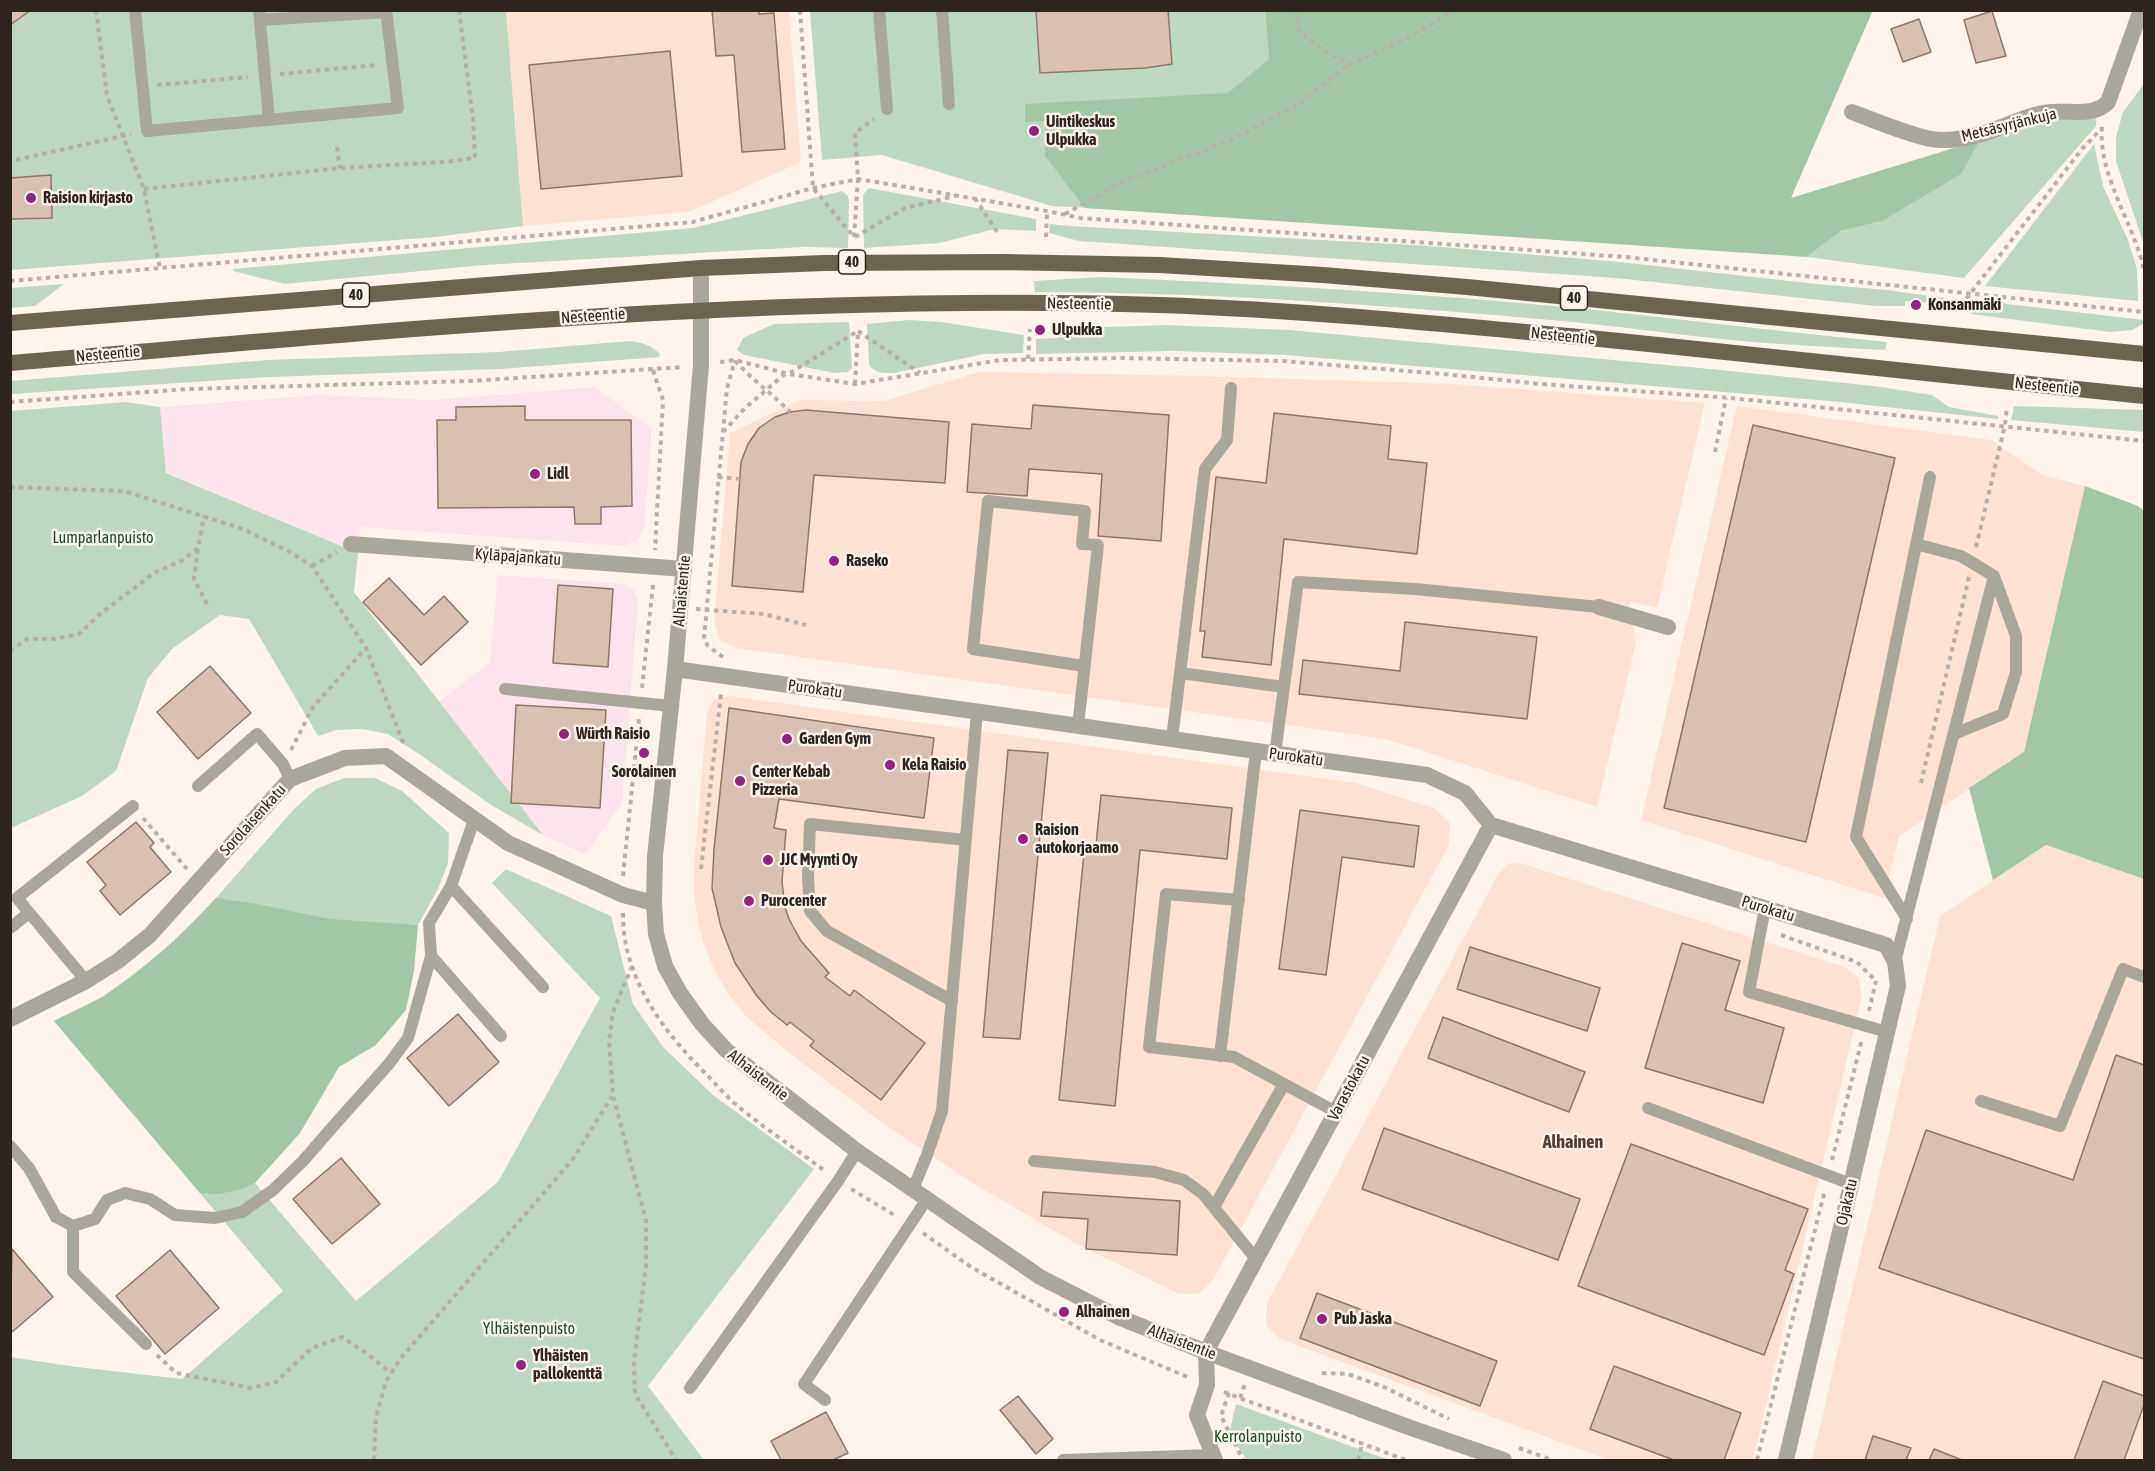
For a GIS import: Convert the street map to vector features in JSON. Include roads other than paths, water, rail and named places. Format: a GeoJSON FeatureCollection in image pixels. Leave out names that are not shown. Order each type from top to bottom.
{"type":"FeatureCollection","features":[{"type":"Feature","properties":{"kind":"main road","name":"40"},"geometry":{"type":"LineString","coordinates":[[10,323],[701,268],[938,261],[1160,265],[1467,287],[2144,354]]}},
{"type":"Feature","properties":{"kind":"main road","name":"Nesteentie"},"geometry":{"type":"LineString","coordinates":[[10,363],[398,330],[650,312],[994,302],[1174,306],[1470,326],[2145,396]]}},
{"type":"Feature","properties":{"kind":"street"},"geometry":{"type":"LineString","coordinates":[[2137,45],[2141,10]]}},
{"type":"Feature","properties":{"kind":"street","name":"Metsäsyrjänkuja"},"geometry":{"type":"LineString","coordinates":[[1852,112],[1931,139],[1956,140],[2050,112],[2083,111],[2103,107],[2108,102],[2137,45]]}},
{"type":"Feature","properties":{"kind":"street","name":"Alhaistentie"},"geometry":{"type":"LineString","coordinates":[[701,268],[701,365],[675,669],[655,856],[656,934],[665,966],[680,993],[702,1024],[726,1050],[857,1151],[1040,1277],[1119,1317],[1206,1352],[1504,1461]]}},
{"type":"Feature","properties":{"kind":"street","name":"Kyläpajankatu"},"geometry":{"type":"LineString","coordinates":[[351,544],[684,569]]}},
{"type":"Feature","properties":{"kind":"street"},"geometry":{"type":"LineString","coordinates":[[1599,607],[1668,627]]}},
{"type":"Feature","properties":{"kind":"street","name":"Purokatu"},"geometry":{"type":"LineString","coordinates":[[675,669],[1427,775],[1465,794],[1491,825],[1886,945]]}},
{"type":"Feature","properties":{"kind":"street","name":"Sorolaisenkatu"},"geometry":{"type":"LineString","coordinates":[[10,1019],[87,981],[118,961],[150,934],[286,772],[345,758],[386,756],[508,843],[623,894],[654,903]]}},
{"type":"Feature","properties":{"kind":"street","name":"Varastokatu"},"geometry":{"type":"LineString","coordinates":[[1206,1352],[1491,825]]}},
{"type":"Feature","properties":{"kind":"street","name":"Ojakatu"},"geometry":{"type":"LineString","coordinates":[[1786,1461],[1898,986],[1894,962],[1886,945]]}},
{"type":"Feature","properties":{"kind":"street"},"geometry":{"type":"LineString","coordinates":[[1206,1352],[1207,1385],[1197,1415],[1213,1458]]}},
{"type":"Feature","properties":{"kind":"lane"},"geometry":{"type":"LineString","coordinates":[[135,10],[147,131],[269,120],[398,108],[386,11],[259,15],[269,120]]}},
{"type":"Feature","properties":{"kind":"lane"},"geometry":{"type":"LineString","coordinates":[[879,10],[886,109]]}},
{"type":"Feature","properties":{"kind":"lane"},"geometry":{"type":"LineString","coordinates":[[942,10],[950,104]]}},
{"type":"Feature","properties":{"kind":"lane"},"geometry":{"type":"LineString","coordinates":[[1172,739],[1205,469],[1227,440],[1231,388]]}},
{"type":"Feature","properties":{"kind":"lane"},"geometry":{"type":"LineString","coordinates":[[1907,919],[1856,837],[1930,477]]}},
{"type":"Feature","properties":{"kind":"lane"},"geometry":{"type":"LineString","coordinates":[[1078,726],[1098,545],[1082,544],[1085,511],[988,501],[973,649],[1084,666]]}},
{"type":"Feature","properties":{"kind":"lane"},"geometry":{"type":"LineString","coordinates":[[1916,544],[1961,556],[1994,576],[2016,636],[2016,672],[2003,714],[1954,734]]}},
{"type":"Feature","properties":{"kind":"lane"},"geometry":{"type":"LineString","coordinates":[[1894,962],[1907,919],[1994,576]]}},
{"type":"Feature","properties":{"kind":"lane"},"geometry":{"type":"LineString","coordinates":[[1275,754],[1298,582],[1415,589],[1599,607]]}},
{"type":"Feature","properties":{"kind":"lane"},"geometry":{"type":"LineString","coordinates":[[1180,673],[1284,687]]}},
{"type":"Feature","properties":{"kind":"lane"},"geometry":{"type":"LineString","coordinates":[[505,689],[671,706]]}},
{"type":"Feature","properties":{"kind":"lane"},"geometry":{"type":"LineString","coordinates":[[913,1189],[942,1111],[977,712]]}},
{"type":"Feature","properties":{"kind":"lane"},"geometry":{"type":"LineString","coordinates":[[198,786],[257,734],[286,772]]}},
{"type":"Feature","properties":{"kind":"lane"},"geometry":{"type":"LineString","coordinates":[[1220,1056],[1256,751]]}},
{"type":"Feature","properties":{"kind":"lane"},"geometry":{"type":"LineString","coordinates":[[87,981],[17,898],[133,806]]}},
{"type":"Feature","properties":{"kind":"lane"},"geometry":{"type":"LineString","coordinates":[[13,1155],[29,1168],[56,1217],[73,1226],[95,1219],[107,1200],[124,1193],[150,1199],[175,1215],[215,1218],[242,1212],[273,1190],[336,1124],[388,1065],[408,1038],[431,956],[429,923],[451,886],[474,820]]}},
{"type":"Feature","properties":{"kind":"lane"},"geometry":{"type":"LineString","coordinates":[[952,1001],[827,931],[810,911],[808,878],[810,824],[966,840]]}},
{"type":"Feature","properties":{"kind":"lane"},"geometry":{"type":"LineString","coordinates":[[451,886],[543,987]]}},
{"type":"Feature","properties":{"kind":"lane"},"geometry":{"type":"LineString","coordinates":[[1239,900],[1166,894],[1149,1047],[1234,1057],[1336,1112]]}},
{"type":"Feature","properties":{"kind":"lane"},"geometry":{"type":"LineString","coordinates":[[1765,908],[1749,992],[1887,1032]]}},
{"type":"Feature","properties":{"kind":"lane"},"geometry":{"type":"LineString","coordinates":[[10,928],[28,913]]}},
{"type":"Feature","properties":{"kind":"lane"},"geometry":{"type":"LineString","coordinates":[[431,956],[501,1036]]}},
{"type":"Feature","properties":{"kind":"lane"},"geometry":{"type":"LineString","coordinates":[[1981,1101],[2060,1126],[2123,969],[2145,977]]}},
{"type":"Feature","properties":{"kind":"lane"},"geometry":{"type":"LineString","coordinates":[[1214,1207],[1284,1084]]}},
{"type":"Feature","properties":{"kind":"lane"},"geometry":{"type":"LineString","coordinates":[[1648,1108],[1851,1184]]}},
{"type":"Feature","properties":{"kind":"lane"},"geometry":{"type":"LineString","coordinates":[[690,1388],[857,1151]]}},
{"type":"Feature","properties":{"kind":"lane"},"geometry":{"type":"LineString","coordinates":[[1034,1161],[1155,1172],[1184,1180],[1203,1194],[1256,1259]]}},
{"type":"Feature","properties":{"kind":"lane"},"geometry":{"type":"LineString","coordinates":[[825,1400],[804,1384],[927,1199]]}},
{"type":"Feature","properties":{"kind":"lane"},"geometry":{"type":"LineString","coordinates":[[73,1226],[73,1272],[146,1344]]}},
{"type":"Feature","properties":{"kind":"lane"},"geometry":{"type":"LineString","coordinates":[[1064,1461],[1213,1458]]}},
{"type":"Feature","properties":{"kind":"place","name":"Uintikeskus Ulpukka"},"geometry":{"type":"Point","coordinates":[1034,131]}},
{"type":"Feature","properties":{"kind":"place","name":"Raision kirjasto"},"geometry":{"type":"Point","coordinates":[31,198]}},
{"type":"Feature","properties":{"kind":"place","name":"Konsanmäki"},"geometry":{"type":"Point","coordinates":[1916,305]}},
{"type":"Feature","properties":{"kind":"place","name":"Ulpukka"},"geometry":{"type":"Point","coordinates":[1040,330]}},
{"type":"Feature","properties":{"kind":"place","name":"Lidl"},"geometry":{"type":"Point","coordinates":[535,474]}},
{"type":"Feature","properties":{"kind":"place","name":"Raseko"},"geometry":{"type":"Point","coordinates":[834,561]}},
{"type":"Feature","properties":{"kind":"place","name":"Würth Raisio"},"geometry":{"type":"Point","coordinates":[564,734]}},
{"type":"Feature","properties":{"kind":"place","name":"Garden Gym"},"geometry":{"type":"Point","coordinates":[787,739]}},
{"type":"Feature","properties":{"kind":"place","name":"Sorolainen"},"geometry":{"type":"Point","coordinates":[644,753]}},
{"type":"Feature","properties":{"kind":"place","name":"Kela Raisio"},"geometry":{"type":"Point","coordinates":[890,765]}},
{"type":"Feature","properties":{"kind":"place","name":"Center Kebab Pizzeria"},"geometry":{"type":"Point","coordinates":[740,781]}},
{"type":"Feature","properties":{"kind":"place","name":"Raision autokorjaamo"},"geometry":{"type":"Point","coordinates":[1023,839]}},
{"type":"Feature","properties":{"kind":"place","name":"JJC Myynti Oy"},"geometry":{"type":"Point","coordinates":[768,860]}},
{"type":"Feature","properties":{"kind":"place","name":"Purocenter"},"geometry":{"type":"Point","coordinates":[749,901]}},
{"type":"Feature","properties":{"kind":"place","name":"Alhainen"},"geometry":{"type":"Point","coordinates":[1064,1312]}},
{"type":"Feature","properties":{"kind":"place","name":"Pub Jaska"},"geometry":{"type":"Point","coordinates":[1322,1319]}},
{"type":"Feature","properties":{"kind":"place","name":"Ylhäisten pallokenttä"},"geometry":{"type":"Point","coordinates":[521,1365]}},
{"type":"Feature","properties":{"kind":"district","name":"Alhainen"},"geometry":{"type":"Point","coordinates":[1573,1142]}},
{"type":"Feature","properties":{"kind":"park label","name":"Lumparlanpuisto"},"geometry":{"type":"Point","coordinates":[103,538]}},
{"type":"Feature","properties":{"kind":"park label","name":"Ylhäistenpuisto"},"geometry":{"type":"Point","coordinates":[529,1329]}},
{"type":"Feature","properties":{"kind":"park label","name":"Kerrolanpuisto"},"geometry":{"type":"Point","coordinates":[1258,1437]}}]}
